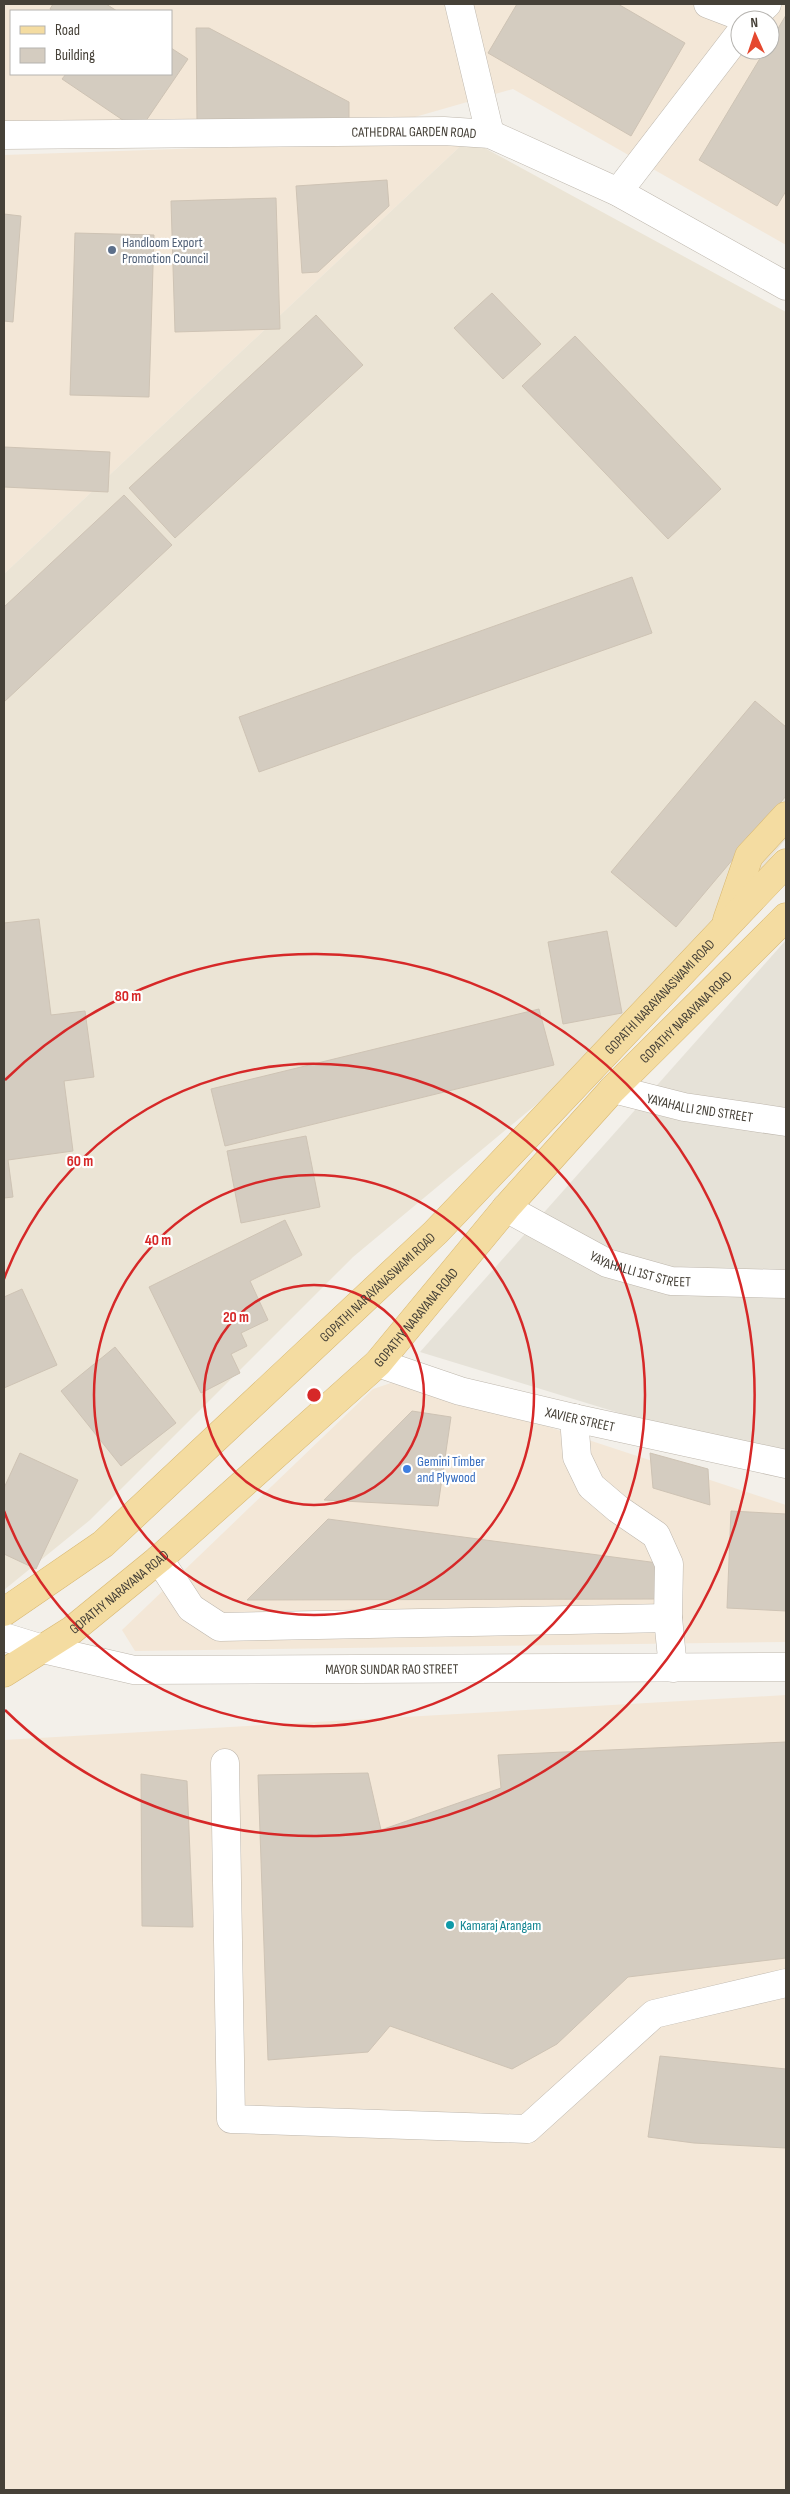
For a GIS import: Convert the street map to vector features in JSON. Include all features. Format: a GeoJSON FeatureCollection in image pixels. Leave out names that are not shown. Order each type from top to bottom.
{"type":"FeatureCollection","features":[{"type":"Feature","properties":{"kind":"main road"},"geometry":{"type":"LineString","coordinates":[[723,931],[749,856],[786,816]]}},
{"type":"Feature","properties":{"kind":"main road","name":"GOPATHI NARAYANASWAMI ROAD"},"geometry":{"type":"LineString","coordinates":[[4,1612],[103,1544],[421,1246],[781,868]]}},
{"type":"Feature","properties":{"kind":"main road","name":"GOPATHY NARAYANA ROAD"},"geometry":{"type":"LineString","coordinates":[[4,1673],[72,1630],[159,1559],[378,1363],[506,1208],[613,1089],[786,917]]}},
{"type":"Feature","properties":{"kind":"street"},"geometry":{"type":"LineString","coordinates":[[459,4],[490,134]]}},
{"type":"Feature","properties":{"kind":"street"},"geometry":{"type":"LineString","coordinates":[[708,4],[730,12]]}},
{"type":"Feature","properties":{"kind":"street"},"geometry":{"type":"LineString","coordinates":[[618,192],[730,46]]}},
{"type":"Feature","properties":{"kind":"street","name":"CATHEDRAL GARDEN ROAD"},"geometry":{"type":"LineString","coordinates":[[4,135],[434,131],[490,134],[618,192],[786,286]]}},
{"type":"Feature","properties":{"kind":"street","name":"YAYAHALLI 2ND STREET"},"geometry":{"type":"LineString","coordinates":[[613,1089],[684,1107],[786,1122]]}},
{"type":"Feature","properties":{"kind":"street","name":"YAYAHALLI 1ST STREET"},"geometry":{"type":"LineString","coordinates":[[506,1208],[607,1263],[670,1281],[786,1284]]}},
{"type":"Feature","properties":{"kind":"street","name":"XAVIER STREET"},"geometry":{"type":"LineString","coordinates":[[378,1363],[460,1391],[786,1464]]}},
{"type":"Feature","properties":{"kind":"street"},"geometry":{"type":"LineString","coordinates":[[574,1418],[577,1457],[591,1486],[618,1509],[656,1535],[669,1564],[668,1618],[673,1668]]}},
{"type":"Feature","properties":{"kind":"street"},"geometry":{"type":"LineString","coordinates":[[159,1559],[191,1608],[220,1627],[668,1618]]}},
{"type":"Feature","properties":{"kind":"street","name":"MAYOR SUNDAR RAO STREET"},"geometry":{"type":"LineString","coordinates":[[4,1636],[43,1649],[134,1670],[786,1666]]}},
{"type":"Feature","properties":{"kind":"street"},"geometry":{"type":"LineString","coordinates":[[225,1763],[231,2119],[527,2129],[654,2014],[786,1983]]}},
{"type":"Feature","properties":{"kind":"shaded area"},"geometry":{"type":"Polygon","coordinates":[[[4,4],[786,4],[786,245],[513,89],[401,121],[4,130],[4,4]]]}},
{"type":"Feature","properties":{"kind":"shaded area"},"geometry":{"type":"Polygon","coordinates":[[[468,139],[4,574],[4,155],[468,139]]]}},
{"type":"Feature","properties":{"kind":"shaded area"},"geometry":{"type":"Polygon","coordinates":[[[468,139],[786,312],[786,839],[701,942],[580,1068],[353,1257],[90,1520],[4,1590],[4,574],[468,139]]]}},
{"type":"Feature","properties":{"kind":"shaded area"},"geometry":{"type":"Polygon","coordinates":[[[786,940],[786,1464],[420,1352],[786,940]]]}},
{"type":"Feature","properties":{"kind":"shaded area"},"geometry":{"type":"Polygon","coordinates":[[[403,1379],[786,1505],[786,1642],[135,1651],[122,1630],[373,1389],[403,1379]]]}},
{"type":"Feature","properties":{"kind":"shaded area"},"geometry":{"type":"Polygon","coordinates":[[[786,1695],[786,2490],[4,2490],[4,1740],[786,1695]]]}},
{"type":"Feature","properties":{"kind":"building"},"geometry":{"type":"Polygon","coordinates":[[[53,4],[106,4],[115,10],[52,10],[50,9],[53,4]]]}},
{"type":"Feature","properties":{"kind":"building"},"geometry":{"type":"Polygon","coordinates":[[[517,4],[618,4],[685,43],[631,136],[488,53],[517,4]]]}},
{"type":"Feature","properties":{"kind":"building"},"geometry":{"type":"Polygon","coordinates":[[[786,15],[786,191],[777,206],[699,160],[759,60],[780,60],[780,25],[786,15]]]}},
{"type":"Feature","properties":{"kind":"building"},"geometry":{"type":"Polygon","coordinates":[[[196,28],[209,28],[349,102],[349,121],[197,122],[196,28]]]}},
{"type":"Feature","properties":{"kind":"building"},"geometry":{"type":"Polygon","coordinates":[[[172,49],[188,59],[139,131],[62,79],[65,75],[172,75],[172,49]]]}},
{"type":"Feature","properties":{"kind":"building"},"geometry":{"type":"Polygon","coordinates":[[[387,180],[389,206],[318,272],[302,273],[296,186],[387,180]]]}},
{"type":"Feature","properties":{"kind":"building"},"geometry":{"type":"Polygon","coordinates":[[[276,198],[280,329],[175,332],[171,201],[276,198]]]}},
{"type":"Feature","properties":{"kind":"building"},"geometry":{"type":"Polygon","coordinates":[[[4,214],[21,216],[13,322],[4,321],[4,214]]]}},
{"type":"Feature","properties":{"kind":"building"},"geometry":{"type":"Polygon","coordinates":[[[75,233],[154,235],[149,397],[70,395],[75,233]]]}},
{"type":"Feature","properties":{"kind":"building"},"geometry":{"type":"Polygon","coordinates":[[[492,293],[541,344],[503,379],[454,328],[492,293]]]}},
{"type":"Feature","properties":{"kind":"building"},"geometry":{"type":"Polygon","coordinates":[[[316,315],[363,365],[175,538],[129,488],[316,315]]]}},
{"type":"Feature","properties":{"kind":"building"},"geometry":{"type":"Polygon","coordinates":[[[575,336],[721,489],[668,539],[522,386],[575,336]]]}},
{"type":"Feature","properties":{"kind":"building"},"geometry":{"type":"Polygon","coordinates":[[[4,447],[110,452],[108,492],[4,487],[4,447]]]}},
{"type":"Feature","properties":{"kind":"building"},"geometry":{"type":"Polygon","coordinates":[[[124,495],[172,545],[4,702],[4,607],[124,495]]]}},
{"type":"Feature","properties":{"kind":"building"},"geometry":{"type":"Polygon","coordinates":[[[632,577],[652,633],[259,772],[239,717],[632,577]]]}},
{"type":"Feature","properties":{"kind":"building"},"geometry":{"type":"Polygon","coordinates":[[[755,701],[786,727],[786,796],[676,927],[611,872],[755,701]]]}},
{"type":"Feature","properties":{"kind":"building"},"geometry":{"type":"Polygon","coordinates":[[[39,919],[51,1015],[85,1011],[94,1077],[64,1081],[73,1151],[8,1160],[13,1197],[4,1198],[4,923],[39,919]]]}},
{"type":"Feature","properties":{"kind":"building"},"geometry":{"type":"Polygon","coordinates":[[[607,931],[622,1013],[563,1024],[548,942],[607,931]]]}},
{"type":"Feature","properties":{"kind":"building"},"geometry":{"type":"Polygon","coordinates":[[[539,1009],[554,1065],[225,1146],[211,1089],[539,1009]]]}},
{"type":"Feature","properties":{"kind":"building"},"geometry":{"type":"Polygon","coordinates":[[[306,1136],[320,1207],[241,1223],[227,1151],[306,1136]]]}},
{"type":"Feature","properties":{"kind":"building"},"geometry":{"type":"Polygon","coordinates":[[[285,1220],[302,1255],[250,1281],[268,1320],[241,1333],[247,1346],[231,1354],[240,1373],[201,1393],[149,1287],[285,1220]]]}},
{"type":"Feature","properties":{"kind":"building"},"geometry":{"type":"Polygon","coordinates":[[[22,1289],[57,1365],[4,1388],[4,1297],[22,1289]]]}},
{"type":"Feature","properties":{"kind":"building"},"geometry":{"type":"Polygon","coordinates":[[[115,1347],[176,1423],[121,1466],[61,1391],[115,1347]]]}},
{"type":"Feature","properties":{"kind":"building"},"geometry":{"type":"Polygon","coordinates":[[[412,1411],[451,1417],[438,1506],[324,1500],[412,1411]]]}},
{"type":"Feature","properties":{"kind":"building"},"geometry":{"type":"Polygon","coordinates":[[[20,1453],[78,1480],[36,1569],[4,1554],[4,1488],[20,1453]]]}},
{"type":"Feature","properties":{"kind":"building"},"geometry":{"type":"Polygon","coordinates":[[[650,1453],[708,1469],[710,1505],[653,1488],[650,1453]]]}},
{"type":"Feature","properties":{"kind":"building"},"geometry":{"type":"Polygon","coordinates":[[[731,1511],[786,1514],[786,1611],[727,1608],[731,1511]]]}},
{"type":"Feature","properties":{"kind":"building"},"geometry":{"type":"Polygon","coordinates":[[[328,1519],[658,1563],[659,1599],[247,1600],[328,1519]]]}},
{"type":"Feature","properties":{"kind":"building"},"geometry":{"type":"Polygon","coordinates":[[[786,1742],[786,1958],[628,1977],[557,2044],[512,2069],[390,2026],[368,2052],[268,2060],[258,1775],[368,1773],[381,1830],[501,1788],[498,1755],[786,1742]]]}},
{"type":"Feature","properties":{"kind":"building"},"geometry":{"type":"Polygon","coordinates":[[[141,1774],[187,1781],[193,1927],[142,1926],[141,1774]]]}},
{"type":"Feature","properties":{"kind":"building"},"geometry":{"type":"Polygon","coordinates":[[[660,2056],[786,2069],[786,2148],[694,2143],[648,2137],[660,2056]]]}},
{"type":"Feature","properties":{"kind":"place","name":"Handloom Export Promotion Council"},"geometry":{"type":"Point","coordinates":[112,250]}},
{"type":"Feature","properties":{"kind":"place","name":"Gemini Timber and Plywood"},"geometry":{"type":"Point","coordinates":[407,1469]}},
{"type":"Feature","properties":{"kind":"place","name":"Kamaraj Arangam"},"geometry":{"type":"Point","coordinates":[450,1925]}}]}
